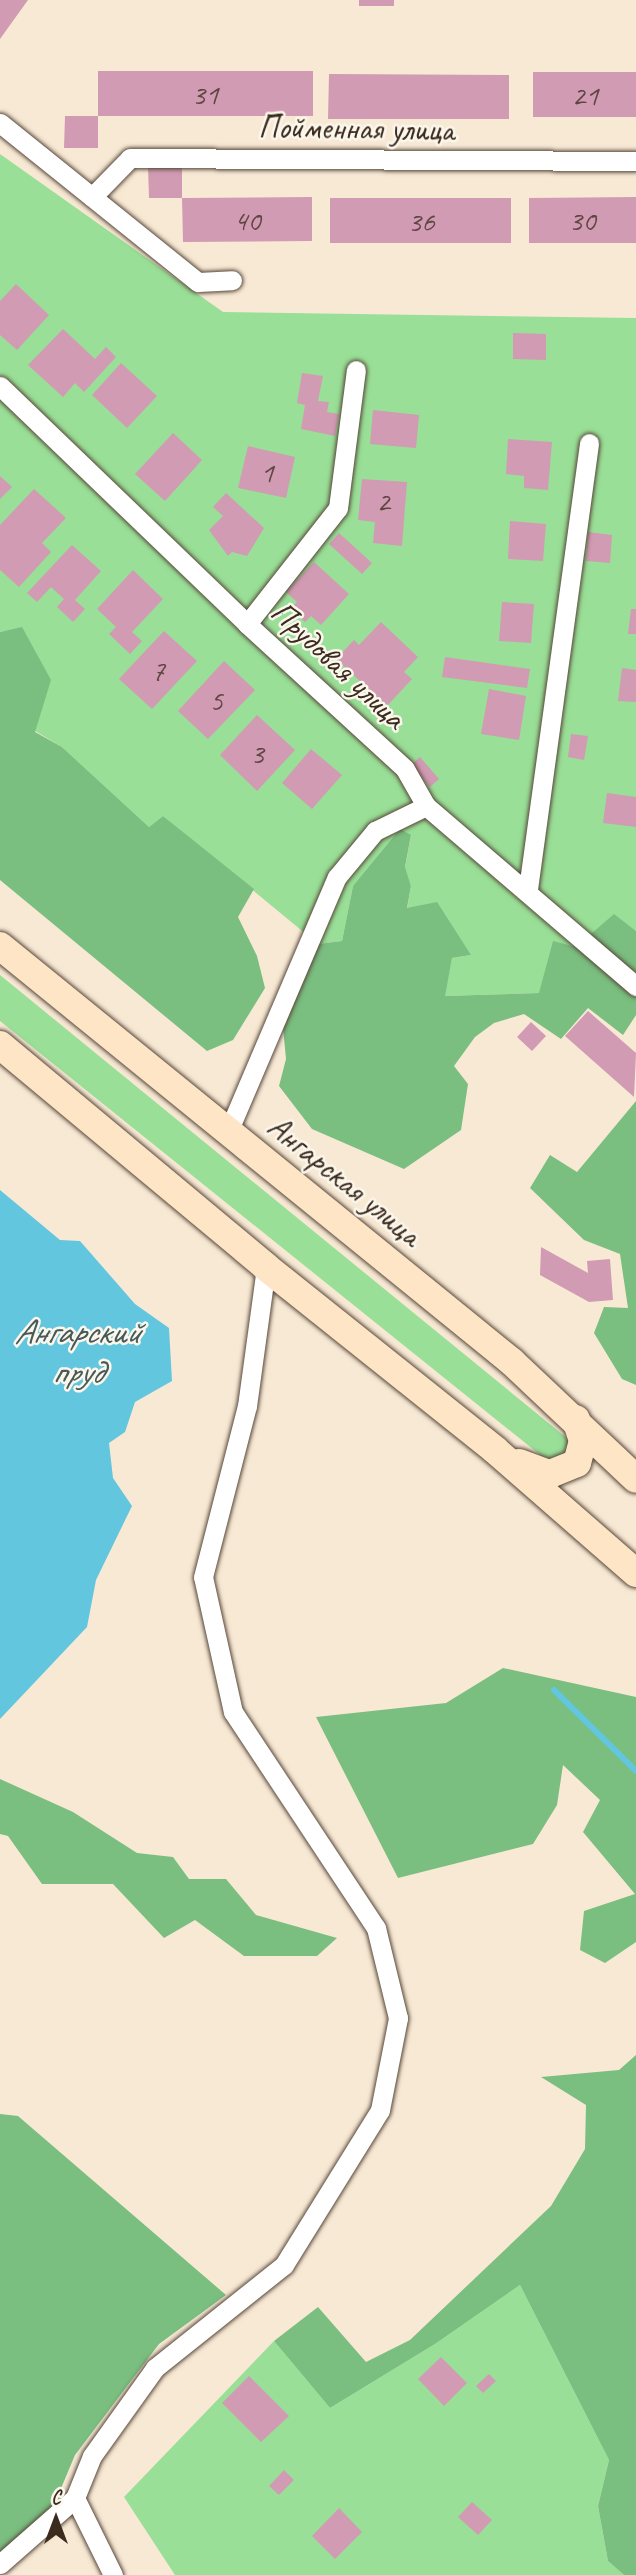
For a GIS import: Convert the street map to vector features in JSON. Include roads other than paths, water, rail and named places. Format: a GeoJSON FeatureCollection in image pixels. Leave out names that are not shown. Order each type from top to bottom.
{"type":"FeatureCollection","features":[{"type":"Feature","properties":{"kind":"main road","name":"Ангарская улица"},"geometry":{"type":"LineString","coordinates":[[0,946],[576,1419],[636,1479]]}},
{"type":"Feature","properties":{"kind":"main road"},"geometry":{"type":"LineString","coordinates":[[0,1045],[266,1267],[495,1450],[636,1573]]}},
{"type":"Feature","properties":{"kind":"main road"},"geometry":{"type":"LineString","coordinates":[[495,1450],[540,1473],[568,1469],[582,1455],[576,1419]]}},
{"type":"Feature","properties":{"kind":"street"},"geometry":{"type":"LineString","coordinates":[[0,123],[198,282],[232,280]]}},
{"type":"Feature","properties":{"kind":"street","name":"Пойменная улица"},"geometry":{"type":"LineString","coordinates":[[92,197],[130,158],[636,160]]}},
{"type":"Feature","properties":{"kind":"street"},"geometry":{"type":"LineString","coordinates":[[247,624],[338,508],[356,370]]}},
{"type":"Feature","properties":{"kind":"street","name":"Прудовая улица"},"geometry":{"type":"LineString","coordinates":[[0,386],[247,624],[405,769],[426,806],[528,889],[636,986]]}},
{"type":"Feature","properties":{"kind":"street"},"geometry":{"type":"LineString","coordinates":[[528,889],[589,443]]}},
{"type":"Feature","properties":{"kind":"street"},"geometry":{"type":"LineString","coordinates":[[228,1132],[337,877],[375,831],[426,806]]}},
{"type":"Feature","properties":{"kind":"street"},"geometry":{"type":"LineString","coordinates":[[0,2564],[75,2498],[92,2456],[155,2368],[284,2265],[380,2110],[398,2018],[376,1928],[233,1712],[203,1577],[247,1406],[266,1267]]}},
{"type":"Feature","properties":{"kind":"street"},"geometry":{"type":"LineString","coordinates":[[75,2498],[113,2575]]}},
{"type":"Feature","properties":{"kind":"water","name":"Ангарский пруд"},"geometry":{"type":"Polygon","coordinates":[[[0,1190],[60,1240],[80,1241],[135,1304],[169,1328],[172,1381],[135,1402],[125,1432],[109,1443],[113,1478],[132,1506],[96,1580],[87,1627],[0,1719],[0,1190]]]}},
{"type":"Feature","properties":{"kind":"waterway"},"geometry":{"type":"LineString","coordinates":[[554,1690],[636,1771]]}}]}
